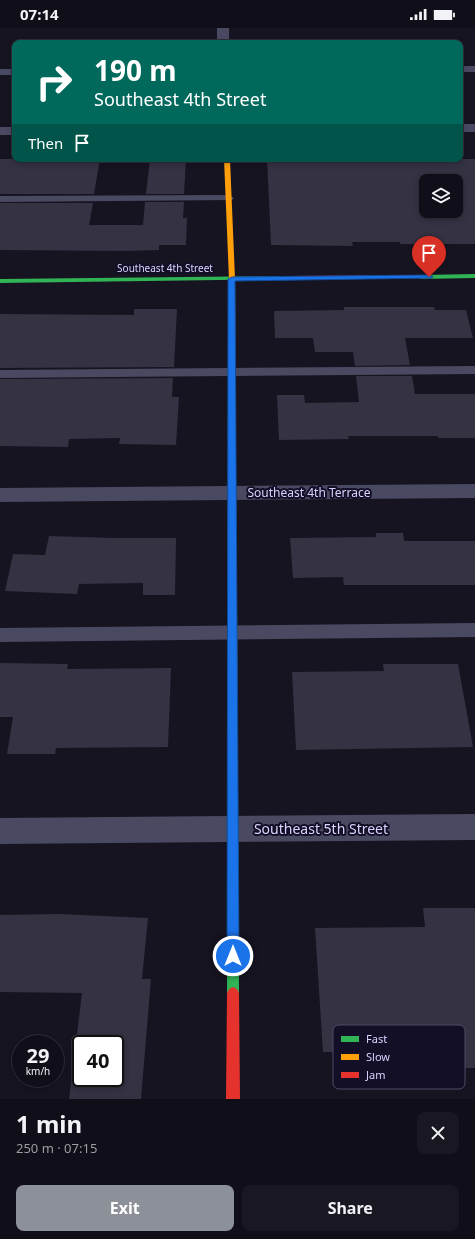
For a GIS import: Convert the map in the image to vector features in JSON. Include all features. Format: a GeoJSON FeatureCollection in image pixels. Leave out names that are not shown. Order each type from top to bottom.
{"type":"FeatureCollection","features":[{"type":"Feature","properties":{"kind":"street"},"geometry":{"type":"LineString","coordinates":[[223,28],[223,40]]}},
{"type":"Feature","properties":{"kind":"street"},"geometry":{"type":"LineString","coordinates":[[463,128],[475,128]]}},
{"type":"Feature","properties":{"kind":"street"},"geometry":{"type":"LineString","coordinates":[[0,131],[12,131]]}},
{"type":"Feature","properties":{"kind":"street"},"geometry":{"type":"LineString","coordinates":[[227,162],[232,279],[233,1099]]}},
{"type":"Feature","properties":{"kind":"street","name":"Southeast 4th Street"},"geometry":{"type":"LineString","coordinates":[[0,281],[475,276]]}},
{"type":"Feature","properties":{"kind":"street","name":"Southeast 4th Terrace"},"geometry":{"type":"LineString","coordinates":[[0,494],[475,491]]}},
{"type":"Feature","properties":{"kind":"street","name":"Southeast 5th Street"},"geometry":{"type":"LineString","coordinates":[[0,831],[475,827]]}},
{"type":"Feature","properties":{"kind":"lane"},"geometry":{"type":"LineString","coordinates":[[463,69],[475,69]]}},
{"type":"Feature","properties":{"kind":"lane"},"geometry":{"type":"LineString","coordinates":[[0,72],[12,72]]}},
{"type":"Feature","properties":{"kind":"lane"},"geometry":{"type":"LineString","coordinates":[[0,199],[228,198]]}},
{"type":"Feature","properties":{"kind":"lane"},"geometry":{"type":"LineString","coordinates":[[0,374],[475,370]]}},
{"type":"Feature","properties":{"kind":"lane"},"geometry":{"type":"LineString","coordinates":[[0,635],[475,630]]}},
{"type":"Feature","properties":{"kind":"building"},"geometry":{"type":"Polygon","coordinates":[[[0,159],[12,159],[12,162],[99,162],[94,194],[0,194],[0,159]]]}},
{"type":"Feature","properties":{"kind":"building"},"geometry":{"type":"Polygon","coordinates":[[[463,159],[475,159],[475,244],[400,244],[400,242],[352,242],[353,246],[271,245],[267,162],[463,162],[463,159]]]}},
{"type":"Feature","properties":{"kind":"building"},"geometry":{"type":"Polygon","coordinates":[[[150,162],[186,162],[184,194],[146,194],[150,162]]]}},
{"type":"Feature","properties":{"kind":"building"},"geometry":{"type":"Polygon","coordinates":[[[145,202],[184,202],[183,218],[187,218],[186,245],[159,245],[159,250],[126,251],[0,250],[0,203],[93,203],[89,225],[143,225],[145,202]]]}},
{"type":"Feature","properties":{"kind":"building"},"geometry":{"type":"Polygon","coordinates":[[[344,307],[434,307],[435,310],[466,310],[473,338],[405,338],[410,365],[355,366],[353,352],[315,352],[313,338],[275,338],[274,311],[344,310],[344,307]]]}},
{"type":"Feature","properties":{"kind":"building"},"geometry":{"type":"Polygon","coordinates":[[[134,309],[177,309],[174,367],[0,368],[0,314],[134,315],[134,309]]]}},
{"type":"Feature","properties":{"kind":"building"},"geometry":{"type":"Polygon","coordinates":[[[356,376],[412,376],[415,394],[475,394],[475,438],[438,438],[438,436],[348,436],[349,439],[279,440],[277,395],[304,395],[305,403],[359,402],[356,376]]]}},
{"type":"Feature","properties":{"kind":"building"},"geometry":{"type":"Polygon","coordinates":[[[173,378],[172,397],[179,397],[176,445],[119,444],[120,438],[69,439],[68,447],[0,446],[0,379],[173,378]]]}},
{"type":"Feature","properties":{"kind":"building"},"geometry":{"type":"Polygon","coordinates":[[[376,533],[403,533],[404,541],[475,541],[475,585],[344,585],[343,577],[293,578],[290,538],[376,537],[376,533]]]}},
{"type":"Feature","properties":{"kind":"building"},"geometry":{"type":"Polygon","coordinates":[[[49,536],[176,538],[175,595],[143,595],[143,583],[79,584],[77,594],[5,591],[13,554],[45,555],[49,536]]]}},
{"type":"Feature","properties":{"kind":"building"},"geometry":{"type":"Polygon","coordinates":[[[0,663],[68,664],[67,669],[171,668],[168,747],[56,748],[55,754],[7,754],[13,717],[0,717],[0,663]]]}},
{"type":"Feature","properties":{"kind":"building"},"geometry":{"type":"Polygon","coordinates":[[[383,664],[458,664],[473,747],[296,750],[292,672],[384,671],[383,664]]]}},
{"type":"Feature","properties":{"kind":"building"},"geometry":{"type":"Polygon","coordinates":[[[423,908],[475,908],[475,1068],[465,1068],[465,1025],[333,1025],[333,1052],[323,1052],[315,928],[425,927],[423,908]]]}},
{"type":"Feature","properties":{"kind":"building"},"geometry":{"type":"Polygon","coordinates":[[[59,914],[148,918],[142,979],[151,979],[141,1099],[69,1099],[72,1075],[72,1087],[124,1087],[124,1035],[77,1035],[82,993],[0,992],[0,915],[59,914]]]}},
{"type":"Feature","properties":{"kind":"traffic: fast"},"geometry":{"type":"LineString","coordinates":[[421,277],[475,276]]}},
{"type":"Feature","properties":{"kind":"traffic: fast"},"geometry":{"type":"LineString","coordinates":[[0,281],[284,278]]}},
{"type":"Feature","properties":{"kind":"traffic: fast"},"geometry":{"type":"LineString","coordinates":[[233,789],[233,993]]}},
{"type":"Feature","properties":{"kind":"traffic: slow"},"geometry":{"type":"LineString","coordinates":[[227,162],[232,279],[232,470]]}},
{"type":"Feature","properties":{"kind":"traffic: slow"},"geometry":{"type":"LineString","coordinates":[[232,611],[233,789]]}},
{"type":"Feature","properties":{"kind":"traffic: jam"},"geometry":{"type":"LineString","coordinates":[[284,278],[421,277]]}},
{"type":"Feature","properties":{"kind":"traffic: jam"},"geometry":{"type":"LineString","coordinates":[[232,470],[232,611]]}},
{"type":"Feature","properties":{"kind":"traffic: jam"},"geometry":{"type":"LineString","coordinates":[[233,993],[233,1099]]}},
{"type":"Feature","properties":{"kind":"route"},"geometry":{"type":"LineString","coordinates":[[233,956],[232,279],[429,277]]}}]}
